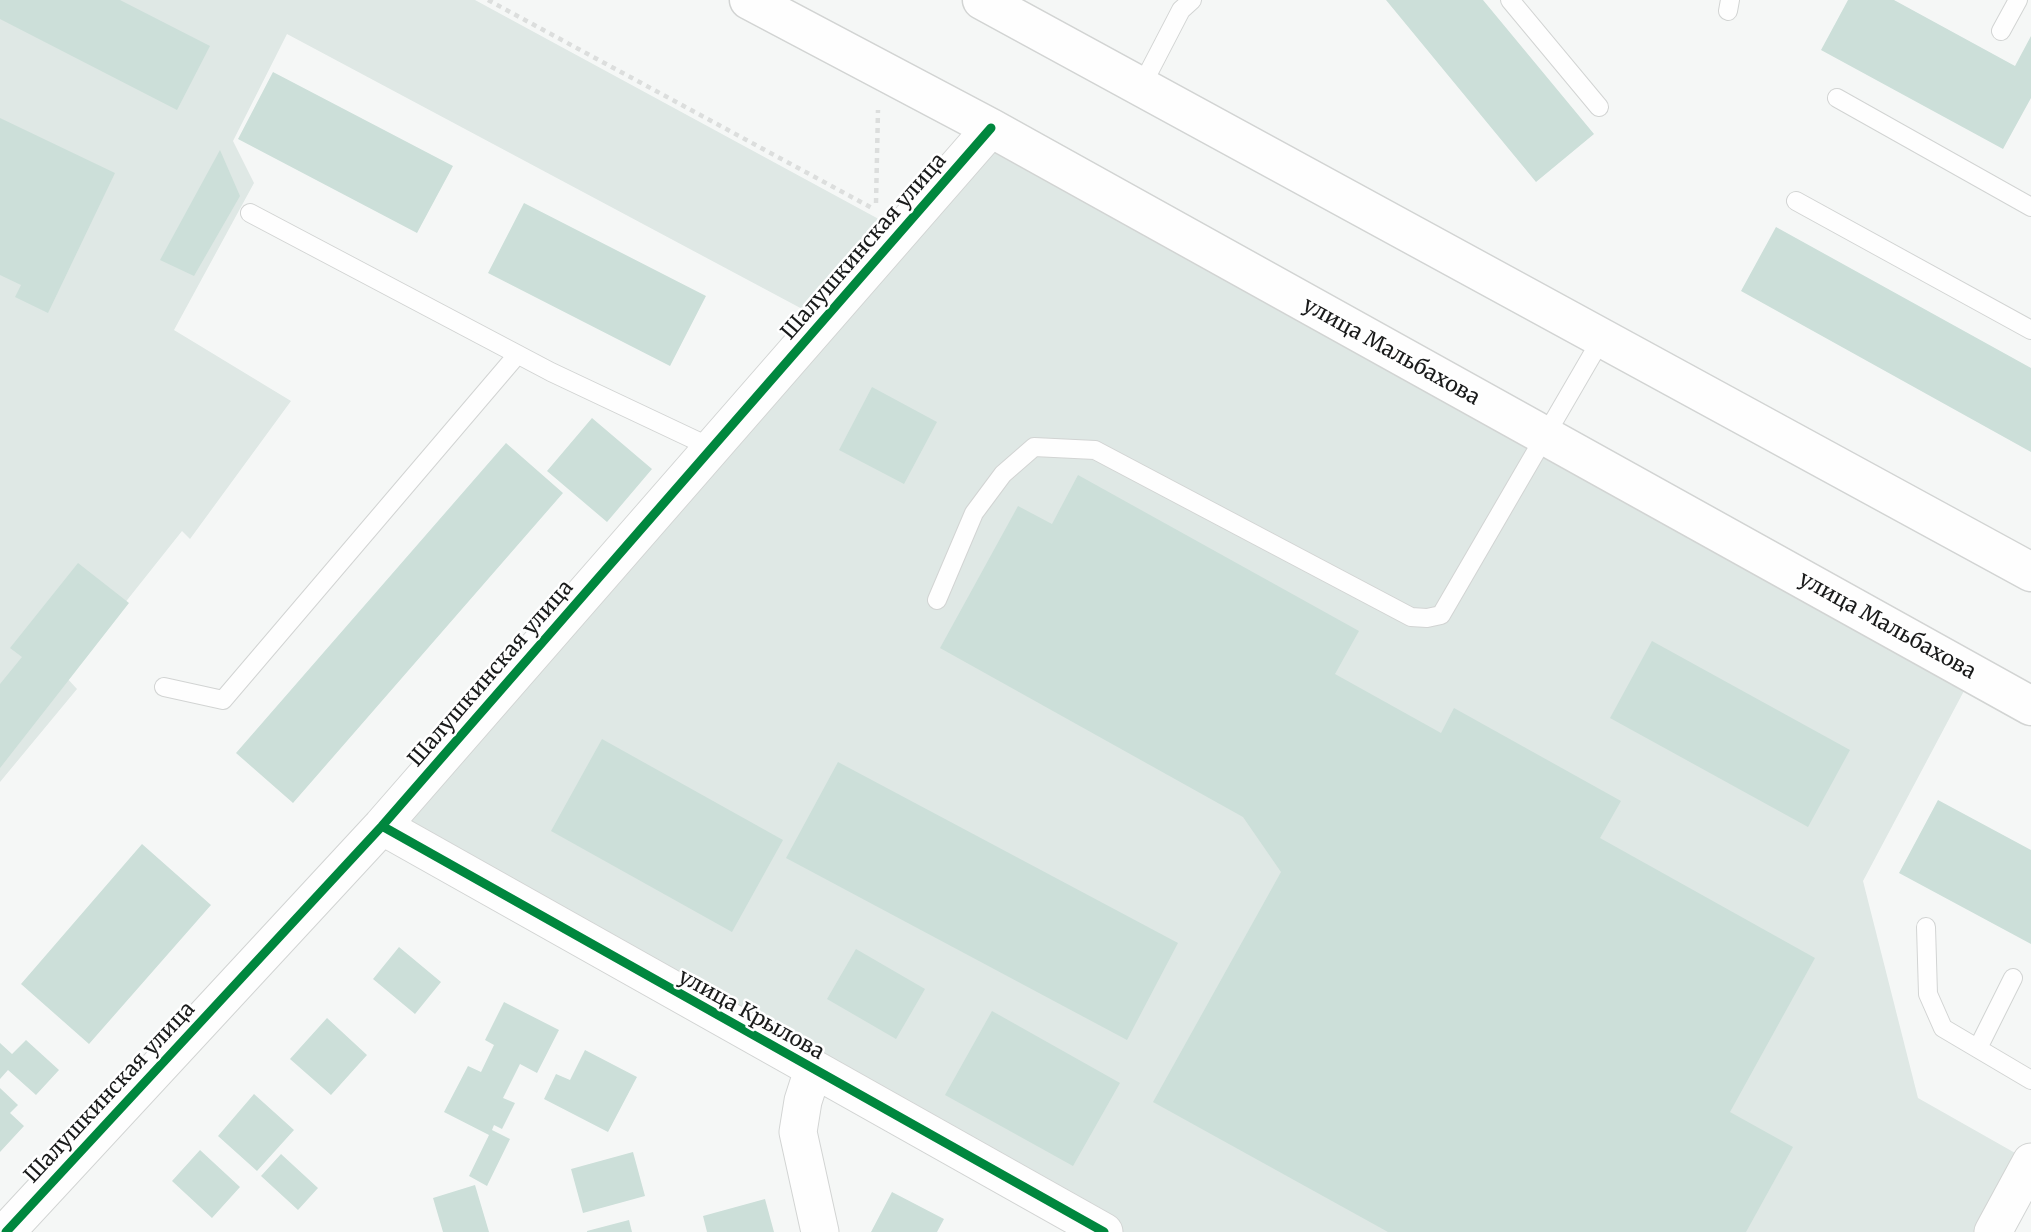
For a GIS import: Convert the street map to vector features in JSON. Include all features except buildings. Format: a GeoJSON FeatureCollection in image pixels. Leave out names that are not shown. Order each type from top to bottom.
{"type":"FeatureCollection","features":[{"type":"Feature","properties":{"kind":"main road","name":"улица Мальбахова"},"geometry":{"type":"LineString","coordinates":[[749,0],[991,128],[2031,706]]}},
{"type":"Feature","properties":{"kind":"main road"},"geometry":{"type":"LineString","coordinates":[[982,0],[2031,572]]}},
{"type":"Feature","properties":{"kind":"street","name":"Шалушкинская улица"},"geometry":{"type":"LineString","coordinates":[[6,1232],[382,826],[991,128]]}},
{"type":"Feature","properties":{"kind":"street","name":"улица Крылова"},"geometry":{"type":"LineString","coordinates":[[382,826],[1104,1232]]}},
{"type":"Feature","properties":{"kind":"street"},"geometry":{"type":"LineString","coordinates":[[813,1070],[803,1101],[798,1132],[820,1232]]}},
{"type":"Feature","properties":{"kind":"street"},"geometry":{"type":"LineString","coordinates":[[1993,1232],[2031,1162]]}},
{"type":"Feature","properties":{"kind":"lane"},"geometry":{"type":"LineString","coordinates":[[1141,87],[1181,10],[1192,0]]}},
{"type":"Feature","properties":{"kind":"lane"},"geometry":{"type":"LineString","coordinates":[[1510,0],[1599,107]]}},
{"type":"Feature","properties":{"kind":"lane"},"geometry":{"type":"LineString","coordinates":[[2001,32],[2018,0]]}},
{"type":"Feature","properties":{"kind":"lane"},"geometry":{"type":"LineString","coordinates":[[1837,98],[2031,207]]}},
{"type":"Feature","properties":{"kind":"lane"},"geometry":{"type":"LineString","coordinates":[[1796,201],[2031,330]]}},
{"type":"Feature","properties":{"kind":"lane"},"geometry":{"type":"LineString","coordinates":[[250,213],[517,355],[712,448]]}},
{"type":"Feature","properties":{"kind":"lane"},"geometry":{"type":"LineString","coordinates":[[937,600],[974,513],[1003,474],[1034,447],[1095,450],[1411,617],[1441,615],[1602,338]]}},
{"type":"Feature","properties":{"kind":"lane"},"geometry":{"type":"LineString","coordinates":[[164,687],[223,700],[517,355]]}},
{"type":"Feature","properties":{"kind":"lane"},"geometry":{"type":"LineString","coordinates":[[1926,928],[1928,994],[1943,1028],[2031,1080]]}},
{"type":"Feature","properties":{"kind":"lane"},"geometry":{"type":"LineString","coordinates":[[1978,1048],[2013,978]]}},
{"type":"Feature","properties":{"kind":"path"},"geometry":{"type":"LineString","coordinates":[[488,0],[876,211],[878,102]]}},
{"type":"Feature","properties":{"kind":"shaded area"},"geometry":{"type":"Polygon","coordinates":[[[0,0],[475,0],[886,223],[806,311],[287,34],[233,141],[254,183],[174,330],[291,401],[190,539],[182,531],[66,677],[77,689],[0,782],[0,0]]]}},
{"type":"Feature","properties":{"kind":"shaded area"},"geometry":{"type":"Polygon","coordinates":[[[991,128],[1973,674],[1863,881],[1918,1098],[2031,1162],[1993,1232],[1104,1232],[382,826],[991,128]]]}},
{"type":"Feature","properties":{"kind":"cycle path"},"geometry":{"type":"LineString","coordinates":[[6,1232],[382,826],[991,128]]}},
{"type":"Feature","properties":{"kind":"cycle path"},"geometry":{"type":"LineString","coordinates":[[382,826],[1104,1232]]}}]}
